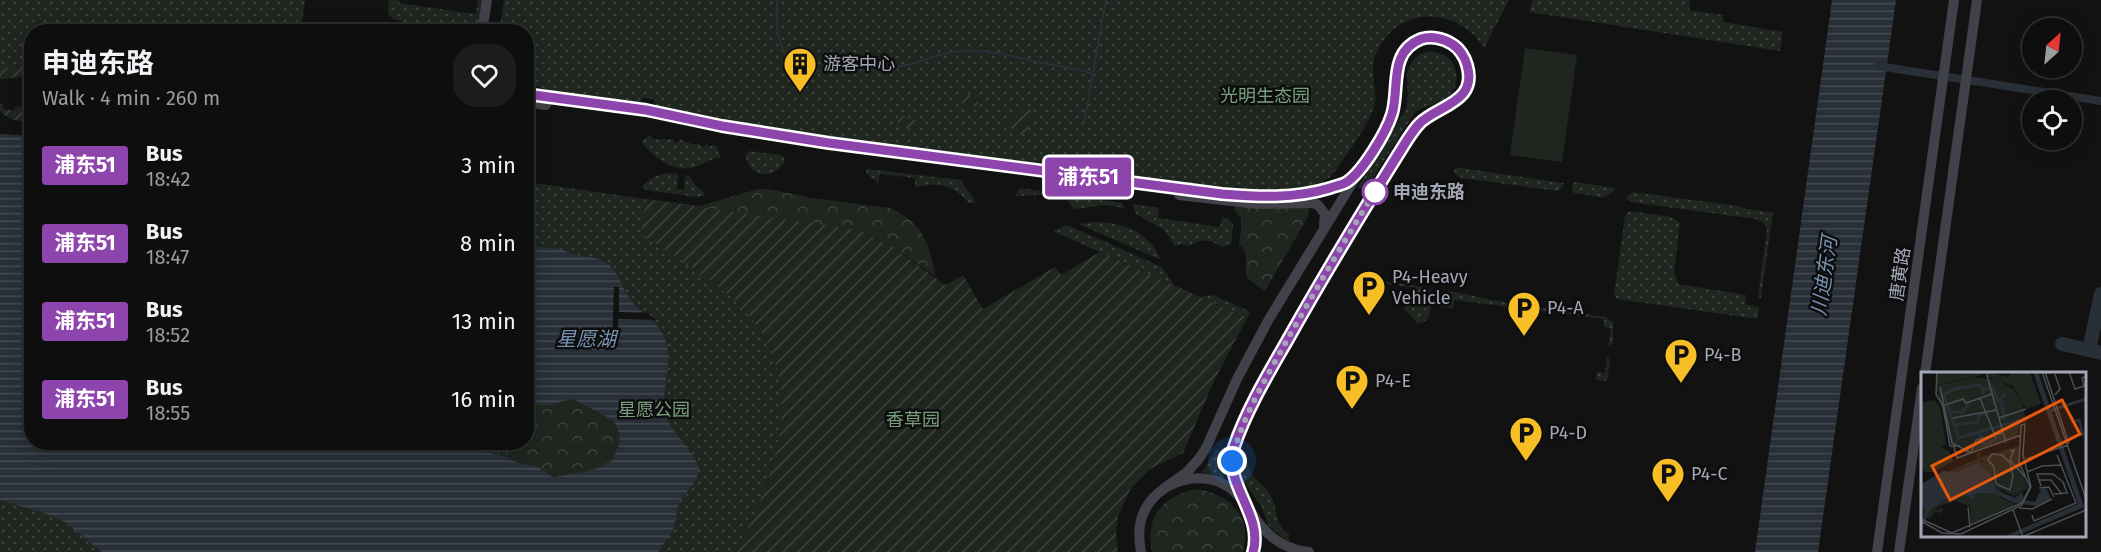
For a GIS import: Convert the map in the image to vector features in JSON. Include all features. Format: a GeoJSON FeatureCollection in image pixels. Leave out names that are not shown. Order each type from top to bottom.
{"type":"FeatureCollection","features":[{"type":"Feature","properties":{"kind":"street"},"geometry":{"type":"LineString","coordinates":[[484,24],[487,0]]}},
{"type":"Feature","properties":{"kind":"street"},"geometry":{"type":"LineString","coordinates":[[490,24],[493,0]]}},
{"type":"Feature","properties":{"kind":"street","name":"唐黄路"},"geometry":{"type":"LineString","coordinates":[[1877,552],[1954,0]]}},
{"type":"Feature","properties":{"kind":"street"},"geometry":{"type":"LineString","coordinates":[[1925,372],[1977,0]]}},
{"type":"Feature","properties":{"kind":"street"},"geometry":{"type":"LineString","coordinates":[[1141,552],[1138,536],[1141,518],[1149,502],[1162,489],[1187,472],[1202,454],[1237,379],[1278,304],[1384,131],[1395,104],[1397,67],[1405,51],[1423,38],[1442,39],[1461,51],[1468,68],[1467,87],[1454,103],[1420,123],[1404,145],[1298,322],[1259,392],[1234,448],[1233,472],[1255,526],[1253,552]]}},
{"type":"Feature","properties":{"kind":"street"},"geometry":{"type":"LineString","coordinates":[[534,95],[646,110],[722,126],[829,143],[1222,194],[1257,197],[1317,192],[1346,183],[1359,171]]}},
{"type":"Feature","properties":{"kind":"street"},"geometry":{"type":"LineString","coordinates":[[534,103],[645,117],[769,141],[1197,198],[1258,204],[1313,203],[1326,214],[1322,232]]}},
{"type":"Feature","properties":{"kind":"street"},"geometry":{"type":"LineString","coordinates":[[1899,552],[1921,402]]}},
{"type":"Feature","properties":{"kind":"street"},"geometry":{"type":"LineString","coordinates":[[1162,489],[1179,481],[1195,478],[1211,479],[1226,485],[1238,495],[1258,524],[1273,539],[1293,549],[1309,552]]}},
{"type":"Feature","properties":{"kind":"green space"},"geometry":{"type":"Polygon","coordinates":[[[0,0],[305,0],[302,24],[24,24],[24,77],[0,79],[0,0]]]}},
{"type":"Feature","properties":{"kind":"green space"},"geometry":{"type":"Polygon","coordinates":[[[389,0],[476,14],[478,0],[483,0],[480,24],[417,24],[393,19],[388,14],[389,0]]]}},
{"type":"Feature","properties":{"kind":"green space","name":"光明生态园"},"geometry":{"type":"Polygon","coordinates":[[[504,0],[1509,0],[1484,48],[1472,34],[1458,24],[1442,18],[1426,16],[1396,27],[1384,40],[1373,63],[1375,101],[1371,115],[1336,170],[1316,186],[1276,194],[1085,174],[743,126],[657,107],[653,99],[643,98],[639,103],[581,97],[534,86],[534,24],[500,24],[504,0]]]}},
{"type":"Feature","properties":{"kind":"green space"},"geometry":{"type":"Polygon","coordinates":[[[1533,0],[1690,0],[1689,10],[1723,15],[1723,22],[1783,32],[1780,51],[1529,12],[1533,0]]]}},
{"type":"Feature","properties":{"kind":"green space"},"geometry":{"type":"Polygon","coordinates":[[[1525,48],[1577,55],[1562,162],[1510,155],[1525,48]]]}},
{"type":"Feature","properties":{"kind":"green space"},"geometry":{"type":"Polygon","coordinates":[[[1425,52],[1440,53],[1451,61],[1456,71],[1455,87],[1445,99],[1415,112],[1365,191],[1358,187],[1406,109],[1408,69],[1416,57],[1425,52]]]}},
{"type":"Feature","properties":{"kind":"green space"},"geometry":{"type":"Polygon","coordinates":[[[24,66],[24,77],[0,79],[0,68],[24,66]]]}},
{"type":"Feature","properties":{"kind":"green space"},"geometry":{"type":"Polygon","coordinates":[[[965,92],[976,98],[978,103],[976,106],[968,107],[960,102],[962,93],[965,92]]]}},
{"type":"Feature","properties":{"kind":"green space"},"geometry":{"type":"Polygon","coordinates":[[[0,104],[4,105],[3,109],[15,111],[15,107],[24,106],[24,121],[7,117],[0,111],[0,104]]]}},
{"type":"Feature","properties":{"kind":"green space"},"geometry":{"type":"Polygon","coordinates":[[[1025,107],[1031,110],[1028,131],[1025,134],[1019,134],[1013,131],[1010,123],[1012,119],[1020,115],[1025,107]]]}},
{"type":"Feature","properties":{"kind":"green space"},"geometry":{"type":"Polygon","coordinates":[[[900,114],[920,124],[911,129],[898,126],[900,114]]]}},
{"type":"Feature","properties":{"kind":"green space","name":"星愿湖"},"geometry":{"type":"Polygon","coordinates":[[[0,134],[24,136],[24,450],[534,450],[534,183],[646,199],[641,234],[699,272],[740,305],[768,345],[778,374],[781,404],[779,434],[772,465],[762,495],[735,552],[0,552],[0,134]]]}},
{"type":"Feature","properties":{"kind":"green space"},"geometry":{"type":"Polygon","coordinates":[[[650,135],[653,139],[673,139],[675,143],[681,140],[699,144],[702,147],[707,144],[709,147],[713,145],[717,147],[721,158],[690,168],[674,167],[653,154],[642,143],[650,135]]]}},
{"type":"Feature","properties":{"kind":"green space"},"geometry":{"type":"Polygon","coordinates":[[[750,151],[781,155],[785,162],[773,172],[761,174],[751,168],[748,162],[745,154],[750,151]]]}},
{"type":"Feature","properties":{"kind":"green space"},"geometry":{"type":"Polygon","coordinates":[[[1455,167],[1564,183],[1557,191],[1462,178],[1454,173],[1455,167]]]}},
{"type":"Feature","properties":{"kind":"green space"},"geometry":{"type":"Polygon","coordinates":[[[867,169],[962,180],[975,203],[969,203],[957,192],[945,186],[931,185],[915,188],[915,178],[880,174],[878,183],[866,173],[867,169]]]}},
{"type":"Feature","properties":{"kind":"green space"},"geometry":{"type":"Polygon","coordinates":[[[671,173],[678,174],[677,189],[684,190],[685,175],[689,176],[704,196],[696,197],[647,190],[642,187],[655,177],[671,173]]]}},
{"type":"Feature","properties":{"kind":"green space"},"geometry":{"type":"Polygon","coordinates":[[[1575,182],[1615,190],[1605,198],[1574,193],[1572,185],[1575,182]]]}},
{"type":"Feature","properties":{"kind":"green space"},"geometry":{"type":"Polygon","coordinates":[[[1020,188],[1047,192],[1052,197],[1015,196],[1020,188]]]}},
{"type":"Feature","properties":{"kind":"green space"},"geometry":{"type":"Polygon","coordinates":[[[758,189],[890,208],[901,213],[923,235],[931,254],[935,276],[893,247],[859,230],[747,313],[730,296],[641,234],[646,199],[700,206],[758,189]]]}},
{"type":"Feature","properties":{"kind":"green space"},"geometry":{"type":"Polygon","coordinates":[[[1633,192],[1773,213],[1761,298],[1758,297],[1767,229],[1763,222],[1631,202],[1626,197],[1633,192]]]}},
{"type":"Feature","properties":{"kind":"green space"},"geometry":{"type":"Polygon","coordinates":[[[1063,195],[1122,203],[1124,208],[1105,205],[1074,209],[1063,195]]]}},
{"type":"Feature","properties":{"kind":"green space","name":"香草园"},"geometry":{"type":"Polygon","coordinates":[[[646,199],[859,230],[893,247],[945,285],[963,275],[983,309],[1055,267],[1061,275],[1100,252],[1247,318],[1214,381],[1183,453],[1150,469],[1131,488],[1118,516],[1116,533],[1118,552],[735,552],[762,495],[772,465],[779,434],[781,404],[778,374],[768,345],[740,305],[699,272],[641,234],[646,199]]]}},
{"type":"Feature","properties":{"kind":"green space"},"geometry":{"type":"Polygon","coordinates":[[[1132,204],[1159,208],[1158,218],[1220,227],[1222,217],[1231,221],[1233,225],[1231,244],[1222,247],[1210,241],[1202,241],[1190,246],[1181,244],[1175,246],[1164,230],[1136,214],[1132,204]]]}},
{"type":"Feature","properties":{"kind":"green space"},"geometry":{"type":"Polygon","coordinates":[[[1234,204],[1307,205],[1309,215],[1265,291],[1247,278],[1246,255],[1239,245],[1242,223],[1234,204]]]}},
{"type":"Feature","properties":{"kind":"green space"},"geometry":{"type":"Polygon","coordinates":[[[1631,211],[1671,217],[1680,223],[1674,272],[1678,284],[1746,295],[1745,304],[1759,307],[1758,319],[1617,299],[1614,295],[1625,217],[1631,211]]]}},
{"type":"Feature","properties":{"kind":"green space"},"geometry":{"type":"Polygon","coordinates":[[[1094,222],[1115,224],[1134,230],[1150,242],[1161,260],[1079,224],[1094,222]]]}},
{"type":"Feature","properties":{"kind":"green space"},"geometry":{"type":"Polygon","coordinates":[[[1067,225],[1162,267],[1174,285],[1053,231],[1067,225]]]}},
{"type":"Feature","properties":{"kind":"green space"},"geometry":{"type":"Polygon","coordinates":[[[1351,277],[1428,289],[1432,303],[1427,320],[1418,324],[1404,309],[1405,298],[1417,288],[1356,280],[1351,277]]]}},
{"type":"Feature","properties":{"kind":"green space"},"geometry":{"type":"Polygon","coordinates":[[[1449,291],[1513,304],[1605,317],[1613,322],[1613,343],[1608,346],[1611,328],[1604,327],[1604,319],[1454,300],[1453,308],[1442,307],[1444,294],[1449,291]]]}},
{"type":"Feature","properties":{"kind":"green space"},"geometry":{"type":"Polygon","coordinates":[[[1213,295],[1251,312],[1247,318],[1201,297],[1213,295]]]}},
{"type":"Feature","properties":{"kind":"green space"},"geometry":{"type":"Polygon","coordinates":[[[1607,356],[1610,360],[1607,381],[1596,380],[1597,372],[1605,373],[1607,356]]]}},
{"type":"Feature","properties":{"kind":"green space"},"geometry":{"type":"Polygon","coordinates":[[[573,399],[603,413],[617,425],[616,453],[610,461],[601,466],[553,478],[538,467],[474,450],[534,450],[534,403],[573,399]]]}},
{"type":"Feature","properties":{"kind":"green space"},"geometry":{"type":"Polygon","coordinates":[[[1216,449],[1223,452],[1224,478],[1203,472],[1216,449]]]}},
{"type":"Feature","properties":{"kind":"green space"},"geometry":{"type":"Polygon","coordinates":[[[1240,458],[1247,461],[1251,472],[1271,496],[1279,523],[1289,534],[1289,542],[1269,526],[1260,504],[1244,482],[1240,472],[1240,458]]]}},
{"type":"Feature","properties":{"kind":"green space"},"geometry":{"type":"Polygon","coordinates":[[[1196,489],[1219,496],[1236,509],[1245,528],[1243,552],[1152,552],[1151,528],[1159,510],[1174,497],[1196,489]]]}},
{"type":"Feature","properties":{"kind":"water","name":"川迪东河"},"geometry":{"type":"Polygon","coordinates":[[[1832,0],[1896,0],[1818,552],[1755,552],[1832,0]]]}},
{"type":"Feature","properties":{"kind":"water","name":"星愿湖"},"geometry":{"type":"Polygon","coordinates":[[[0,134],[24,136],[24,450],[474,450],[538,467],[554,478],[600,467],[612,460],[618,447],[619,433],[613,420],[573,399],[545,405],[534,403],[534,247],[554,248],[605,262],[616,274],[633,303],[663,334],[668,354],[664,397],[666,414],[672,428],[692,454],[699,468],[696,480],[679,502],[673,530],[658,552],[102,552],[65,522],[0,500],[0,134]]]}},
{"type":"Feature","properties":{"kind":"pier"},"geometry":{"type":"Polygon","coordinates":[[[614,287],[619,287],[619,312],[648,313],[656,320],[618,319],[618,346],[612,346],[614,287]]]}},
{"type":"Feature","properties":{"kind":"waterway"},"geometry":{"type":"LineString","coordinates":[[777,0],[781,45],[796,68],[837,72],[880,69],[907,65],[947,53],[982,51],[1092,74]]}},
{"type":"Feature","properties":{"kind":"waterway"},"geometry":{"type":"LineString","coordinates":[[1084,123],[1106,0]]}},
{"type":"Feature","properties":{"kind":"waterway"},"geometry":{"type":"LineString","coordinates":[[1878,66],[2101,101]]}},
{"type":"Feature","properties":{"kind":"waterway"},"geometry":{"type":"LineString","coordinates":[[2089,350],[2101,294]]}},
{"type":"Feature","properties":{"kind":"waterway"},"geometry":{"type":"LineString","coordinates":[[2062,344],[2101,353]]}},
{"type":"Feature","properties":{"kind":"bus line","name":"浦东51"},"geometry":{"type":"LineString","coordinates":[[534,95],[646,110],[764,134],[1100,179],[1257,197],[1299,195],[1346,183],[1359,171],[1391,117],[1395,104],[1397,67],[1405,51],[1412,44],[1423,38],[1442,39],[1453,44],[1461,51],[1468,68],[1467,87],[1454,103],[1420,123],[1404,145],[1298,322],[1259,392],[1234,448],[1233,472],[1255,526],[1253,552]]}},
{"type":"Feature","properties":{"kind":"place","name":"游客中心"},"geometry":{"type":"Point","coordinates":[800,93]}},
{"type":"Feature","properties":{"kind":"place","name":"申迪东路"},"geometry":{"type":"Point","coordinates":[1375,192]}},
{"type":"Feature","properties":{"kind":"place","name":"P4-Heavy Vehicle"},"geometry":{"type":"Point","coordinates":[1369,316]}},
{"type":"Feature","properties":{"kind":"place","name":"P4-A"},"geometry":{"type":"Point","coordinates":[1524,337]}},
{"type":"Feature","properties":{"kind":"place","name":"P4-B"},"geometry":{"type":"Point","coordinates":[1681,384]}},
{"type":"Feature","properties":{"kind":"place","name":"P4-E"},"geometry":{"type":"Point","coordinates":[1352,410]}},
{"type":"Feature","properties":{"kind":"place","name":"P4-D"},"geometry":{"type":"Point","coordinates":[1526,462]}},
{"type":"Feature","properties":{"kind":"place","name":"P4-C"},"geometry":{"type":"Point","coordinates":[1668,503]}},
{"type":"Feature","properties":{"kind":"route"},"geometry":{"type":"LineString","coordinates":[[1232,461],[1234,448],[1259,392],[1375,192]]}},
{"type":"Feature","properties":{"kind":"park label","name":"星愿公园"},"geometry":{"type":"Point","coordinates":[654,410]}}]}
